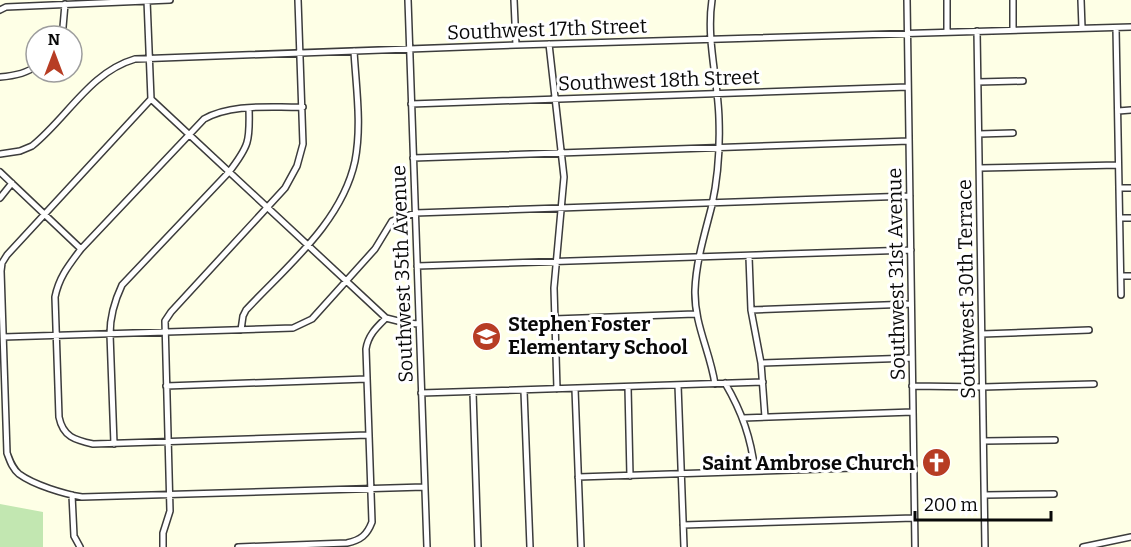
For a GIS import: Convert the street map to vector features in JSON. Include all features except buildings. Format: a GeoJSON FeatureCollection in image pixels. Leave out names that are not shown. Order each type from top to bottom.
{"type":"FeatureCollection","features":[{"type":"Feature","properties":{"kind":"street"},"geometry":{"type":"LineString","coordinates":[[0,10],[6,7],[170,0]]}},
{"type":"Feature","properties":{"kind":"street"},"geometry":{"type":"LineString","coordinates":[[163,547],[163,533],[170,511],[165,321],[268,208],[285,188],[297,166],[303,144],[298,0]]}},
{"type":"Feature","properties":{"kind":"street","name":"Southwest 35th Avenue"},"geometry":{"type":"LineString","coordinates":[[408,0],[427,547]]}},
{"type":"Feature","properties":{"kind":"street"},"geometry":{"type":"LineString","coordinates":[[514,0],[516,45]]}},
{"type":"Feature","properties":{"kind":"street"},"geometry":{"type":"LineString","coordinates":[[712,0],[711,39],[719,118],[719,147],[712,203],[699,258],[695,314],[712,363],[715,384]]}},
{"type":"Feature","properties":{"kind":"street","name":"Southwest 31st Avenue"},"geometry":{"type":"LineString","coordinates":[[907,0],[915,547]]}},
{"type":"Feature","properties":{"kind":"street"},"geometry":{"type":"LineString","coordinates":[[947,0],[947,32]]}},
{"type":"Feature","properties":{"kind":"street"},"geometry":{"type":"LineString","coordinates":[[1013,0],[1013,30]]}},
{"type":"Feature","properties":{"kind":"street"},"geometry":{"type":"LineString","coordinates":[[1081,0],[1082,28]]}},
{"type":"Feature","properties":{"kind":"street"},"geometry":{"type":"LineString","coordinates":[[147,1],[151,99],[44,214],[2,263],[7,453],[11,466],[19,474],[29,479],[82,497],[424,487]]}},
{"type":"Feature","properties":{"kind":"street"},"geometry":{"type":"LineString","coordinates":[[63,24],[65,4]]}},
{"type":"Feature","properties":{"kind":"street","name":"Southwest 17th Street"},"geometry":{"type":"LineString","coordinates":[[0,154],[20,152],[33,146],[103,74],[119,64],[150,58],[907,32],[1131,27]]}},
{"type":"Feature","properties":{"kind":"street"},"geometry":{"type":"LineString","coordinates":[[1116,28],[1122,295]]}},
{"type":"Feature","properties":{"kind":"street","name":"Southwest 30th Terrace"},"geometry":{"type":"LineString","coordinates":[[977,31],[986,547]]}},
{"type":"Feature","properties":{"kind":"street"},"geometry":{"type":"LineString","coordinates":[[549,44],[563,153],[563,207],[556,262],[554,319],[556,389]]}},
{"type":"Feature","properties":{"kind":"street"},"geometry":{"type":"LineString","coordinates":[[241,330],[246,310],[308,244],[337,207],[348,184],[355,160],[358,134],[354,51]]}},
{"type":"Feature","properties":{"kind":"street"},"geometry":{"type":"LineString","coordinates":[[0,76],[24,72]]}},
{"type":"Feature","properties":{"kind":"street"},"geometry":{"type":"LineString","coordinates":[[978,82],[1023,81]]}},
{"type":"Feature","properties":{"kind":"street","name":"Southwest 18th Street"},"geometry":{"type":"LineString","coordinates":[[411,104],[908,87]]}},
{"type":"Feature","properties":{"kind":"street"},"geometry":{"type":"LineString","coordinates":[[151,99],[386,318],[406,324],[419,324]]}},
{"type":"Feature","properties":{"kind":"street"},"geometry":{"type":"LineString","coordinates":[[303,106],[216,112],[204,119],[81,249],[64,271],[55,297],[59,417],[66,434],[76,441],[93,444],[368,435]]}},
{"type":"Feature","properties":{"kind":"street"},"geometry":{"type":"LineString","coordinates":[[114,444],[110,318],[114,304],[122,285],[230,172],[248,144],[249,109]]}},
{"type":"Feature","properties":{"kind":"street"},"geometry":{"type":"LineString","coordinates":[[1118,111],[1131,110]]}},
{"type":"Feature","properties":{"kind":"street"},"geometry":{"type":"LineString","coordinates":[[979,134],[1012,133]]}},
{"type":"Feature","properties":{"kind":"street"},"geometry":{"type":"LineString","coordinates":[[413,158],[909,141]]}},
{"type":"Feature","properties":{"kind":"street"},"geometry":{"type":"LineString","coordinates":[[980,168],[1118,165]]}},
{"type":"Feature","properties":{"kind":"street"},"geometry":{"type":"LineString","coordinates":[[0,172],[81,249]]}},
{"type":"Feature","properties":{"kind":"street"},"geometry":{"type":"LineString","coordinates":[[0,198],[12,183]]}},
{"type":"Feature","properties":{"kind":"street"},"geometry":{"type":"LineString","coordinates":[[1119,188],[1131,188]]}},
{"type":"Feature","properties":{"kind":"street"},"geometry":{"type":"LineString","coordinates":[[3,337],[293,328],[312,319],[375,249],[392,221],[415,213],[910,196]]}},
{"type":"Feature","properties":{"kind":"street"},"geometry":{"type":"LineString","coordinates":[[1120,218],[1131,218]]}},
{"type":"Feature","properties":{"kind":"street"},"geometry":{"type":"LineString","coordinates":[[417,267],[910,250]]}},
{"type":"Feature","properties":{"kind":"street"},"geometry":{"type":"LineString","coordinates":[[749,257],[751,310],[761,363],[765,417]]}},
{"type":"Feature","properties":{"kind":"street"},"geometry":{"type":"LineString","coordinates":[[1121,276],[1131,276]]}},
{"type":"Feature","properties":{"kind":"street"},"geometry":{"type":"LineString","coordinates":[[751,310],[911,304]]}},
{"type":"Feature","properties":{"kind":"street"},"geometry":{"type":"LineString","coordinates":[[554,319],[695,314]]}},
{"type":"Feature","properties":{"kind":"street"},"geometry":{"type":"LineString","coordinates":[[238,547],[347,543],[357,541],[369,531],[372,522],[367,340],[386,318]]}},
{"type":"Feature","properties":{"kind":"street"},"geometry":{"type":"LineString","coordinates":[[982,334],[1089,330]]}},
{"type":"Feature","properties":{"kind":"street"},"geometry":{"type":"LineString","coordinates":[[761,363],[912,358]]}},
{"type":"Feature","properties":{"kind":"street"},"geometry":{"type":"LineString","coordinates":[[166,386],[367,379]]}},
{"type":"Feature","properties":{"kind":"street"},"geometry":{"type":"LineString","coordinates":[[421,393],[763,382]]}},
{"type":"Feature","properties":{"kind":"street"},"geometry":{"type":"LineString","coordinates":[[725,383],[743,418],[752,448],[755,471]]}},
{"type":"Feature","properties":{"kind":"street"},"geometry":{"type":"LineString","coordinates":[[912,386],[1094,384]]}},
{"type":"Feature","properties":{"kind":"street"},"geometry":{"type":"LineString","coordinates":[[678,385],[684,547]]}},
{"type":"Feature","properties":{"kind":"street"},"geometry":{"type":"LineString","coordinates":[[628,387],[630,476]]}},
{"type":"Feature","properties":{"kind":"street"},"geometry":{"type":"LineString","coordinates":[[575,388],[581,547]]}},
{"type":"Feature","properties":{"kind":"street"},"geometry":{"type":"LineString","coordinates":[[524,391],[530,547]]}},
{"type":"Feature","properties":{"kind":"street"},"geometry":{"type":"LineString","coordinates":[[473,392],[478,547]]}},
{"type":"Feature","properties":{"kind":"street"},"geometry":{"type":"LineString","coordinates":[[743,418],[913,412]]}},
{"type":"Feature","properties":{"kind":"street"},"geometry":{"type":"LineString","coordinates":[[984,441],[1056,440]]}},
{"type":"Feature","properties":{"kind":"street"},"geometry":{"type":"LineString","coordinates":[[578,477],[914,466]]}},
{"type":"Feature","properties":{"kind":"street"},"geometry":{"type":"LineString","coordinates":[[985,495],[1054,494]]}},
{"type":"Feature","properties":{"kind":"street"},"geometry":{"type":"LineString","coordinates":[[72,495],[74,536],[80,547]]}},
{"type":"Feature","properties":{"kind":"street"},"geometry":{"type":"LineString","coordinates":[[683,525],[914,518]]}},
{"type":"Feature","properties":{"kind":"street"},"geometry":{"type":"LineString","coordinates":[[1083,547],[1110,544],[1131,537]]}},
{"type":"Feature","properties":{"kind":"green space"},"geometry":{"type":"Polygon","coordinates":[[[0,504],[43,512],[43,547],[0,547],[0,504]]]}},
{"type":"Feature","properties":{"kind":"place","name":"Stephen Foster Elementary School"},"geometry":{"type":"Point","coordinates":[487,336]}},
{"type":"Feature","properties":{"kind":"place","name":"Saint Ambrose Church"},"geometry":{"type":"Point","coordinates":[936,463]}}]}
